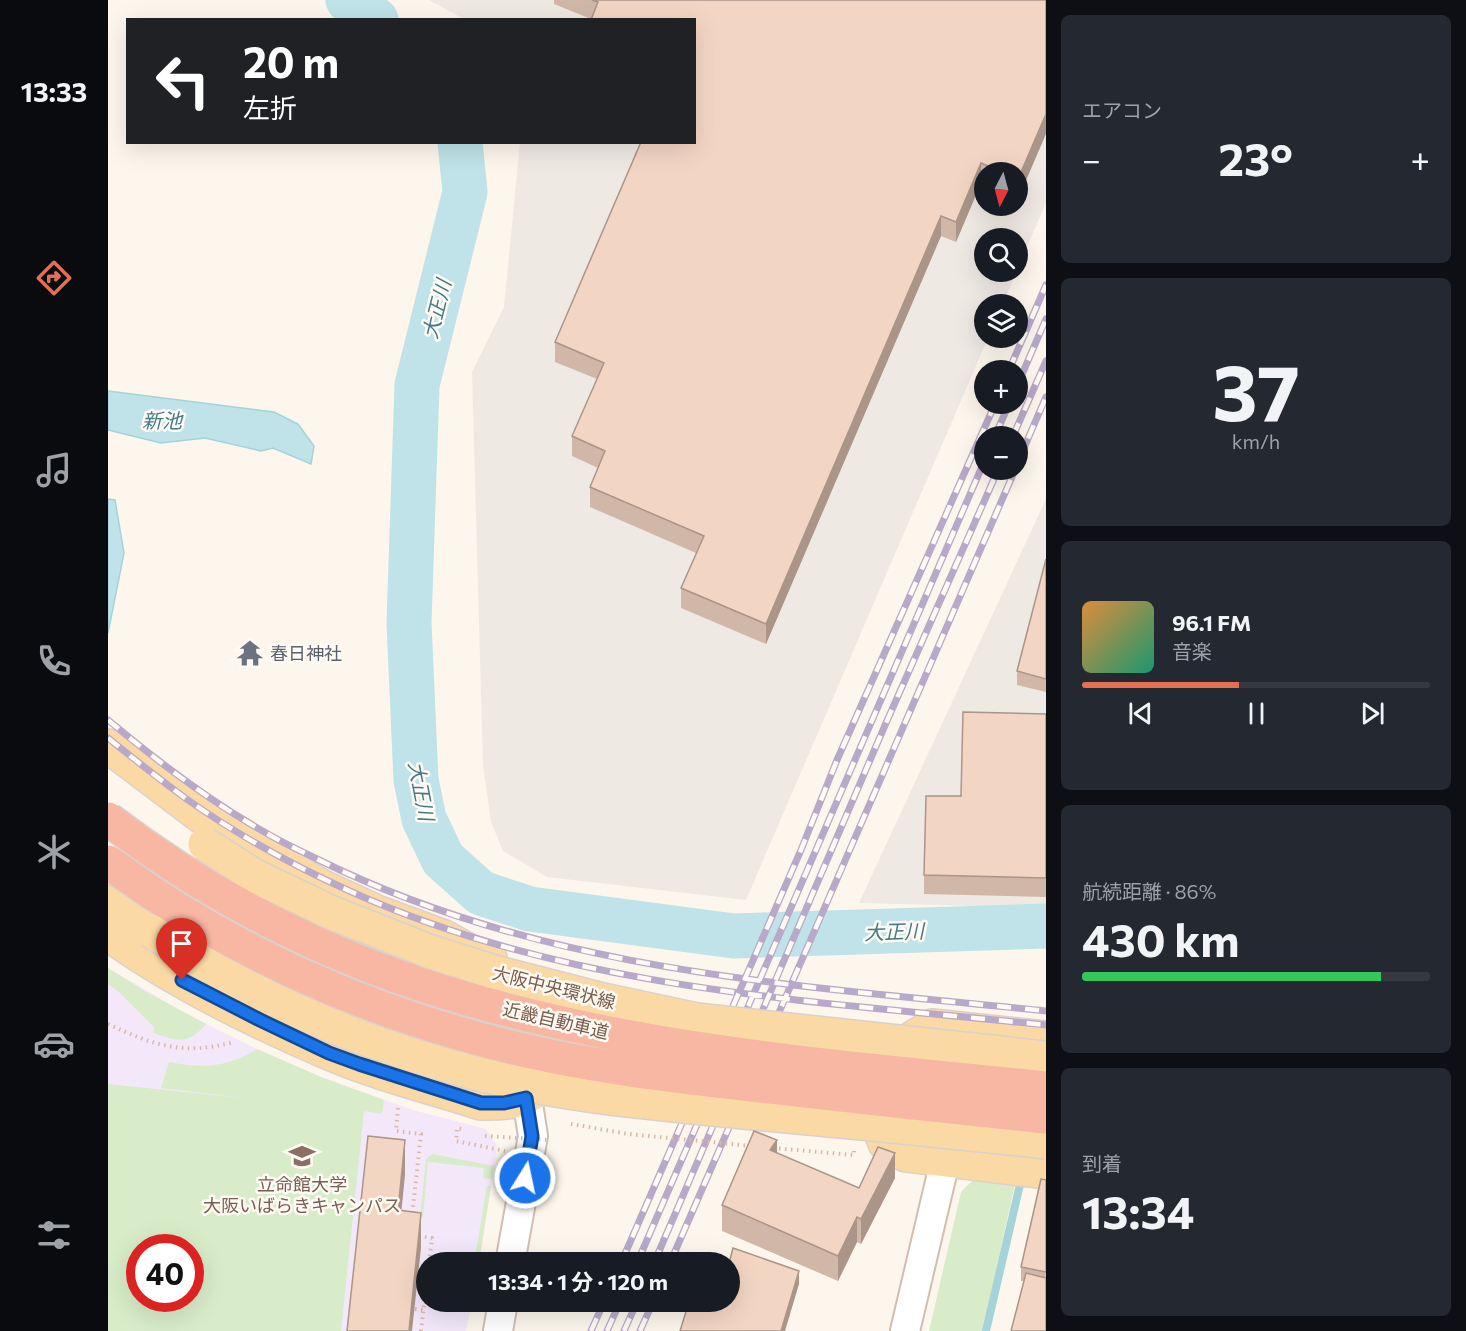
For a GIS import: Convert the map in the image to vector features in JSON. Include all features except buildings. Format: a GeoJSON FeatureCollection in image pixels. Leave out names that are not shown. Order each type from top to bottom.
{"type":"FeatureCollection","features":[{"type":"Feature","properties":{"kind":"highway","name":"近畿自動車道"},"geometry":{"type":"LineString","coordinates":[[108,819],[141,844],[215,891],[283,928],[355,960],[437,990],[529,1015],[687,1048],[1046,1088]]}},
{"type":"Feature","properties":{"kind":"highway","name":"近畿自動車道"},"geometry":{"type":"LineString","coordinates":[[108,862],[193,920],[338,992],[424,1022],[505,1046],[591,1064],[684,1077],[1046,1117]]}},
{"type":"Feature","properties":{"kind":"main road"},"geometry":{"type":"LineString","coordinates":[[108,746],[202,817],[323,887],[379,913],[444,937],[471,952],[544,974],[559,986],[566,1000],[564,1044],[557,1065],[545,1083],[526,1098],[504,1103],[481,1103],[329,1053],[201,991],[108,934]]}},
{"type":"Feature","properties":{"kind":"main road","name":"大阪中央環状線"},"geometry":{"type":"LineString","coordinates":[[108,775],[253,875],[330,912],[421,948],[495,972],[599,999],[697,1020],[1046,1058]]}},
{"type":"Feature","properties":{"kind":"main road"},"geometry":{"type":"LineString","coordinates":[[108,903],[151,931],[262,994],[357,1035],[411,1055],[476,1074],[552,1090],[624,1100],[1046,1142]]}},
{"type":"Feature","properties":{"kind":"main road"},"geometry":{"type":"LineString","coordinates":[[1046,1038],[932,1026],[897,1048],[879,1075],[875,1116],[885,1143],[906,1155],[1046,1172]]}},
{"type":"Feature","properties":{"kind":"street"},"geometry":{"type":"LineString","coordinates":[[512,1252],[532,1136],[526,1098]]}},
{"type":"Feature","properties":{"kind":"street"},"geometry":{"type":"LineString","coordinates":[[905,1331],[945,1161]]}},
{"type":"Feature","properties":{"kind":"street"},"geometry":{"type":"LineString","coordinates":[[498,1331],[501,1312]]}},
{"type":"Feature","properties":{"kind":"path"},"geometry":{"type":"LineString","coordinates":[[108,1024],[142,1040],[181,1049],[219,1046],[241,1040]]}},
{"type":"Feature","properties":{"kind":"path"},"geometry":{"type":"LineString","coordinates":[[399,1104],[396,1131],[422,1134],[411,1224]]}},
{"type":"Feature","properties":{"kind":"path"},"geometry":{"type":"LineString","coordinates":[[457,1128],[456,1141],[497,1150]]}},
{"type":"Feature","properties":{"kind":"path"},"geometry":{"type":"LineString","coordinates":[[485,1136],[551,1140]]}},
{"type":"Feature","properties":{"kind":"path"},"geometry":{"type":"LineString","coordinates":[[410,1235],[432,1238],[430,1252]]}},
{"type":"Feature","properties":{"kind":"path"},"geometry":{"type":"LineString","coordinates":[[421,1331],[423,1312]]}},
{"type":"Feature","properties":{"kind":"shaded area"},"geometry":{"type":"Polygon","coordinates":[[[429,0],[1046,0],[1046,203],[1028,245],[1028,228],[974,228],[974,282],[1012,282],[1007,294],[974,294],[974,348],[984,348],[979,360],[974,360],[974,371],[746,900],[547,877],[503,851],[491,822],[483,765],[472,372],[504,307],[520,144],[696,144],[696,18],[462,18],[429,0]]]}},
{"type":"Feature","properties":{"kind":"shaded area"},"geometry":{"type":"Polygon","coordinates":[[[1046,499],[1046,908],[859,903],[1046,499]]]}},
{"type":"Feature","properties":{"kind":"shaded area","name":"立命館大学 大阪いばらきキャンパス"},"geometry":{"type":"Polygon","coordinates":[[[108,968],[192,1017],[321,1077],[413,1110],[486,1129],[497,1146],[481,1252],[416,1252],[416,1312],[470,1312],[466,1331],[108,1331],[108,968]]]}},
{"type":"Feature","properties":{"kind":"green space"},"geometry":{"type":"Polygon","coordinates":[[[108,968],[206,1024],[188,1039],[170,1038],[153,1033],[154,1027],[108,984],[108,968]]]}},
{"type":"Feature","properties":{"kind":"green space"},"geometry":{"type":"Polygon","coordinates":[[[257,1049],[321,1077],[384,1100],[382,1114],[364,1111],[341,1331],[108,1331],[108,1084],[253,1099],[161,1088],[169,1062],[204,1066],[236,1060],[257,1049]]]}},
{"type":"Feature","properties":{"kind":"green space"},"geometry":{"type":"Polygon","coordinates":[[[432,1154],[494,1166],[492,1179],[483,1178],[484,1168],[428,1162],[423,1217],[420,1217],[426,1159],[432,1154]]]}},
{"type":"Feature","properties":{"kind":"green space"},"geometry":{"type":"Polygon","coordinates":[[[973,1180],[1015,1184],[983,1331],[929,1331],[961,1192],[973,1180]]]}},
{"type":"Feature","properties":{"kind":"green space"},"geometry":{"type":"Polygon","coordinates":[[[487,1186],[491,1186],[481,1252],[476,1252],[487,1186]]]}},
{"type":"Feature","properties":{"kind":"water","name":"新池"},"geometry":{"type":"Polygon","coordinates":[[[108,391],[274,412],[298,424],[314,446],[311,464],[273,448],[261,451],[205,438],[161,443],[108,430],[108,391]]]}},
{"type":"Feature","properties":{"kind":"water"},"geometry":{"type":"Polygon","coordinates":[[[108,499],[115,500],[124,553],[108,633],[108,499]]]}},
{"type":"Feature","properties":{"kind":"waterway","name":"大正川"},"geometry":{"type":"LineString","coordinates":[[348,0],[374,18]]}},
{"type":"Feature","properties":{"kind":"waterway","name":"大正川"},"geometry":{"type":"LineString","coordinates":[[460,144],[465,192],[417,385],[409,623],[416,780],[424,819],[443,859],[481,893],[530,909],[734,936],[1046,926]]}},
{"type":"Feature","properties":{"kind":"waterway"},"geometry":{"type":"LineString","coordinates":[[986,1331],[1021,1180]]}},
{"type":"Feature","properties":{"kind":"railway"},"geometry":{"type":"LineString","coordinates":[[1013,360],[1046,285]]}},
{"type":"Feature","properties":{"kind":"railway"},"geometry":{"type":"LineString","coordinates":[[1028,361],[1046,319]]}},
{"type":"Feature","properties":{"kind":"railway"},"geometry":{"type":"LineString","coordinates":[[1017,426],[1046,361]]}},
{"type":"Feature","properties":{"kind":"railway"},"geometry":{"type":"LineString","coordinates":[[1028,439],[1046,397]]}},
{"type":"Feature","properties":{"kind":"railway"},"geometry":{"type":"LineString","coordinates":[[626,1252],[801,850],[837,760],[991,414]]}},
{"type":"Feature","properties":{"kind":"railway"},"geometry":{"type":"LineString","coordinates":[[999,426],[1005,414]]}},
{"type":"Feature","properties":{"kind":"railway"},"geometry":{"type":"LineString","coordinates":[[642,1252],[976,480]]}},
{"type":"Feature","properties":{"kind":"railway"},"geometry":{"type":"LineString","coordinates":[[659,1252],[886,723],[994,480]]}},
{"type":"Feature","properties":{"kind":"railway"},"geometry":{"type":"LineString","coordinates":[[675,1252],[1011,480]]}},
{"type":"Feature","properties":{"kind":"railway"},"geometry":{"type":"LineString","coordinates":[[108,720],[165,766],[206,795],[280,841],[404,897],[493,927],[583,950],[674,968],[766,982],[1046,1011]]}},
{"type":"Feature","properties":{"kind":"railway"},"geometry":{"type":"LineString","coordinates":[[108,738],[188,800],[268,850],[354,893],[436,926],[521,951],[607,971],[694,986],[870,1008],[1046,1025]]}},
{"type":"Feature","properties":{"kind":"railway"},"geometry":{"type":"LineString","coordinates":[[591,1331],[600,1312]]}},
{"type":"Feature","properties":{"kind":"railway"},"geometry":{"type":"LineString","coordinates":[[607,1331],[616,1312]]}},
{"type":"Feature","properties":{"kind":"railway"},"geometry":{"type":"LineString","coordinates":[[624,1331],[633,1312]]}},
{"type":"Feature","properties":{"kind":"railway"},"geometry":{"type":"LineString","coordinates":[[640,1331],[649,1312]]}},
{"type":"Feature","properties":{"kind":"place","name":"春日神社"},"geometry":{"type":"Point","coordinates":[250,653]}},
{"type":"Feature","properties":{"kind":"place","name":"立命館大学 大阪いばらきキャンパス"},"geometry":{"type":"Point","coordinates":[302,1156]}},
{"type":"Feature","properties":{"kind":"route"},"geometry":{"type":"LineString","coordinates":[[182,980],[329,1053],[359,1064],[481,1103],[504,1103],[526,1098],[532,1136],[525,1178]]}}]}
